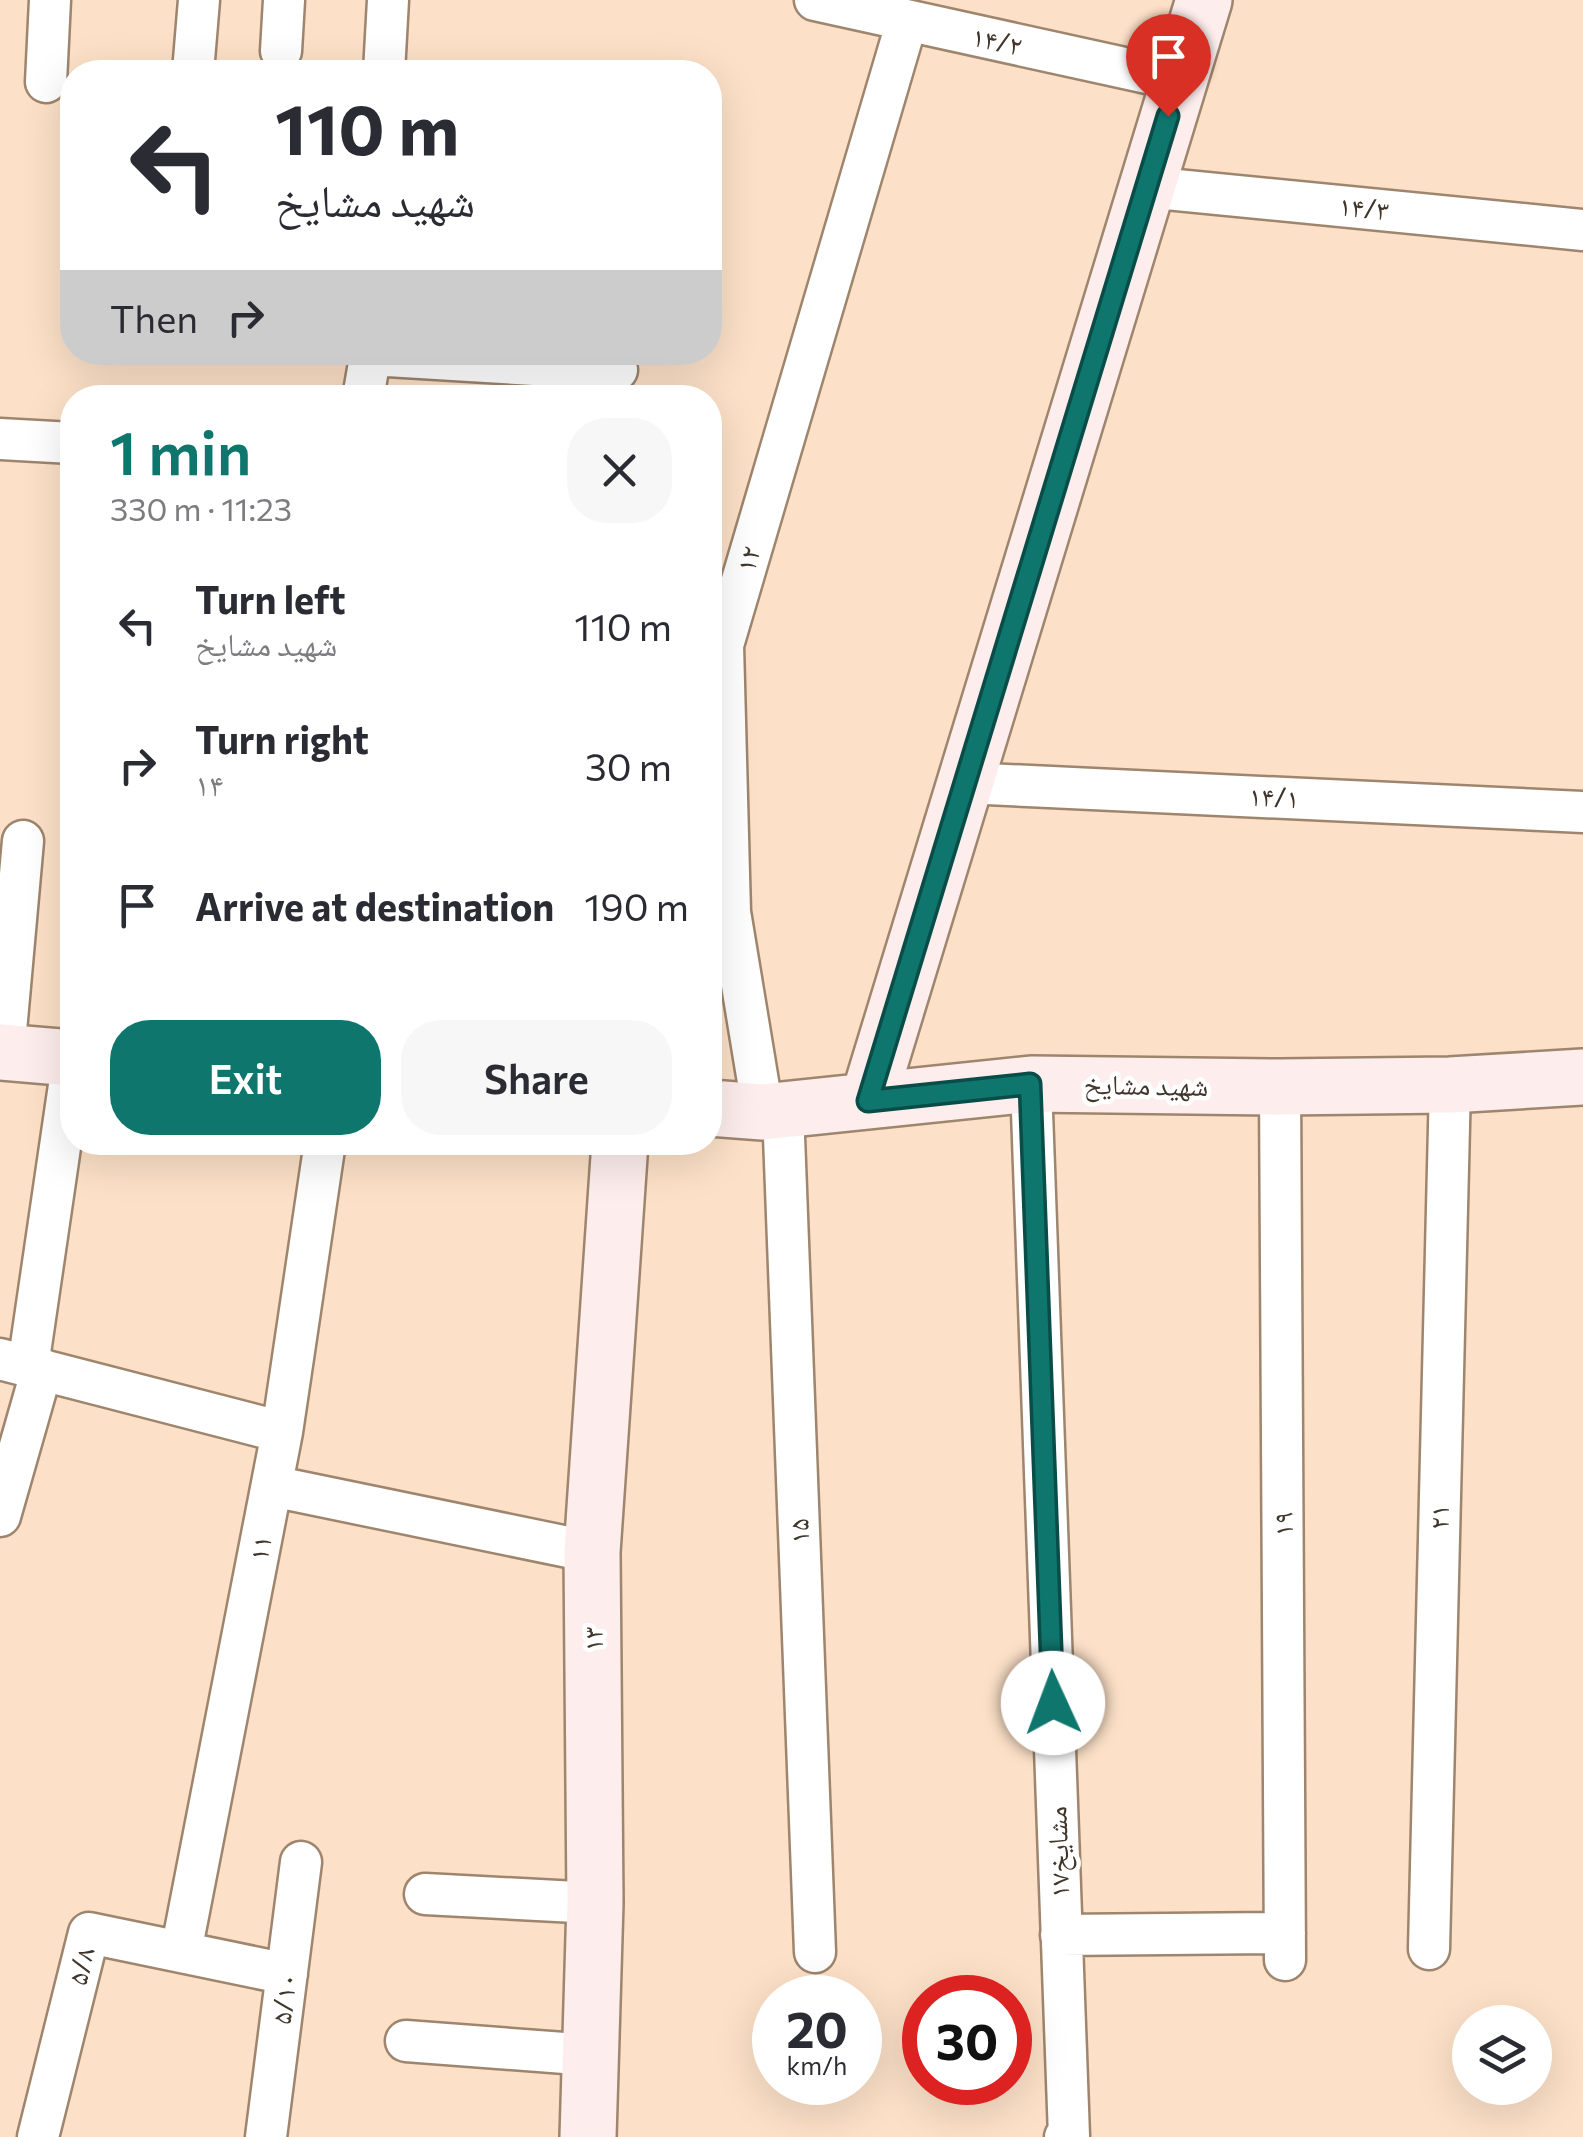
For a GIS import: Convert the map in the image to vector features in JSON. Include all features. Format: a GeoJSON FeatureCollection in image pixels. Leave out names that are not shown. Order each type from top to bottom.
{"type":"FeatureCollection","features":[{"type":"Feature","properties":{"kind":"street"},"geometry":{"type":"LineString","coordinates":[[46,82],[50,0]]}},
{"type":"Feature","properties":{"kind":"street"},"geometry":{"type":"LineString","coordinates":[[194,60],[199,0]]}},
{"type":"Feature","properties":{"kind":"street"},"geometry":{"type":"LineString","coordinates":[[281,51],[284,0]]}},
{"type":"Feature","properties":{"kind":"street"},"geometry":{"type":"LineString","coordinates":[[385,60],[388,0]]}},
{"type":"Feature","properties":{"kind":"street","name":"۱۴/۲"},"geometry":{"type":"LineString","coordinates":[[816,0],[1179,80]]}},
{"type":"Feature","properties":{"kind":"street"},"geometry":{"type":"LineString","coordinates":[[868,1101],[1204,0]]}},
{"type":"Feature","properties":{"kind":"street","name":"۱۲"},"geometry":{"type":"LineString","coordinates":[[773,1111],[730,912],[723,645],[728,562],[907,22]]}},
{"type":"Feature","properties":{"kind":"street","name":"۱۴/۳"},"geometry":{"type":"LineString","coordinates":[[1146,187],[1583,230]]}},
{"type":"Feature","properties":{"kind":"street"},"geometry":{"type":"LineString","coordinates":[[541,365],[618,370]]}},
{"type":"Feature","properties":{"kind":"street"},"geometry":{"type":"LineString","coordinates":[[0,439],[60,442]]}},
{"type":"Feature","properties":{"kind":"street","name":"۱۴/۱"},"geometry":{"type":"LineString","coordinates":[[965,783],[1583,812]]}},
{"type":"Feature","properties":{"kind":"street"},"geometry":{"type":"LineString","coordinates":[[23,842],[2,1052],[60,1060]]}},
{"type":"Feature","properties":{"kind":"street","name":"شهید مشایخ"},"geometry":{"type":"LineString","coordinates":[[722,1109],[773,1111],[1030,1084],[1450,1085],[1583,1077]]}},
{"type":"Feature","properties":{"kind":"street","name":"۱۷مشایخ"},"geometry":{"type":"LineString","coordinates":[[1030,1084],[1068,2136],[1064,2137]]}},
{"type":"Feature","properties":{"kind":"street","name":"۲۱"},"geometry":{"type":"LineString","coordinates":[[1429,1949],[1450,1085]]}},
{"type":"Feature","properties":{"kind":"street","name":"۱۹"},"geometry":{"type":"LineString","coordinates":[[1061,1935],[1285,1946],[1280,1087]]}},
{"type":"Feature","properties":{"kind":"street","name":"۱۵"},"geometry":{"type":"LineString","coordinates":[[773,1111],[814,1952]]}},
{"type":"Feature","properties":{"kind":"street"},"geometry":{"type":"LineString","coordinates":[[0,1516],[60,1136]]}},
{"type":"Feature","properties":{"kind":"street","name":"۱۱"},"geometry":{"type":"LineString","coordinates":[[180,1952],[282,1432],[322,1155]]}},
{"type":"Feature","properties":{"kind":"street","name":"۱۳"},"geometry":{"type":"LineString","coordinates":[[588,2137],[595,1903],[592,1552],[619,1155]]}},
{"type":"Feature","properties":{"kind":"street"},"geometry":{"type":"LineString","coordinates":[[23,1365],[282,1432]]}},
{"type":"Feature","properties":{"kind":"street"},"geometry":{"type":"LineString","coordinates":[[272,1486],[592,1552]]}},
{"type":"Feature","properties":{"kind":"street","name":"۵/۱۰"},"geometry":{"type":"LineString","coordinates":[[266,2137],[301,1862]]}},
{"type":"Feature","properties":{"kind":"street"},"geometry":{"type":"LineString","coordinates":[[425,1894],[595,1903]]}},
{"type":"Feature","properties":{"kind":"street","name":"۵/۸"},"geometry":{"type":"LineString","coordinates":[[38,2137],[89,1933],[287,1974]]}},
{"type":"Feature","properties":{"kind":"street"},"geometry":{"type":"LineString","coordinates":[[406,2041],[591,2054]]}},
{"type":"Feature","properties":{"kind":"route"},"geometry":{"type":"LineString","coordinates":[[1053,1703],[1030,1084],[868,1101],[1168,116]]}}]}
